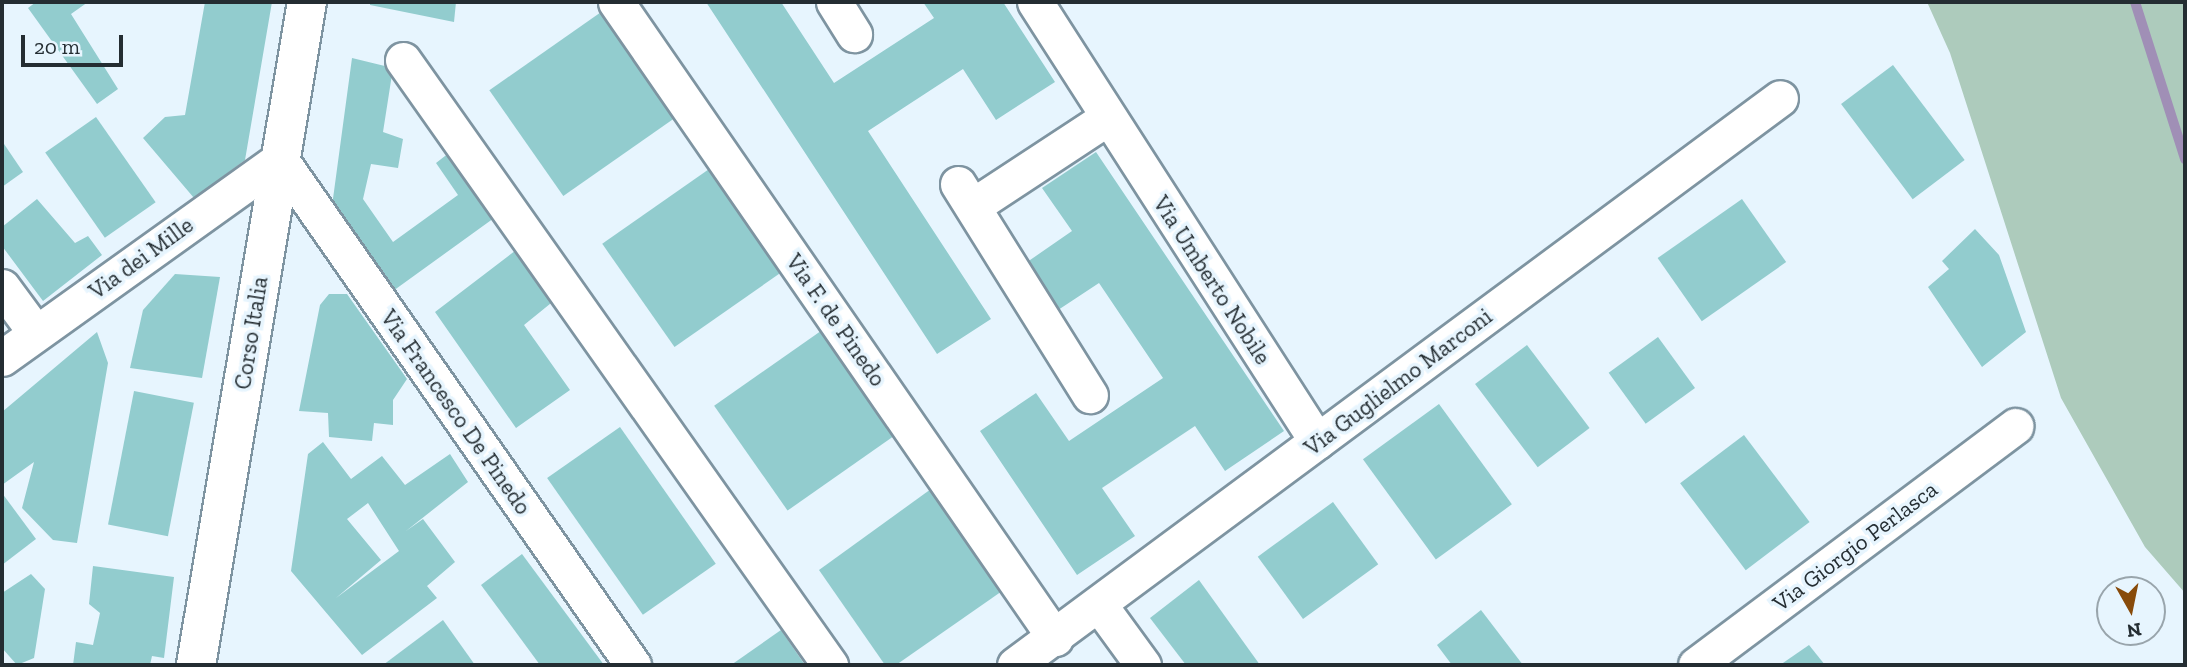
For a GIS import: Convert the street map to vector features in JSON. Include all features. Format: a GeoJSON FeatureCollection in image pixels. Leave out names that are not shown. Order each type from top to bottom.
{"type":"FeatureCollection","features":[{"type":"Feature","properties":{"kind":"main road","name":"Corso Italia"},"geometry":{"type":"LineString","coordinates":[[196,665],[307,2]]}},
{"type":"Feature","properties":{"kind":"street","name":"Via F. de Pinedo"},"geometry":{"type":"LineString","coordinates":[[616,2],[1055,638]]}},
{"type":"Feature","properties":{"kind":"street"},"geometry":{"type":"LineString","coordinates":[[834,2],[854,34]]}},
{"type":"Feature","properties":{"kind":"street","name":"Via Umberto Nobile"},"geometry":{"type":"LineString","coordinates":[[1035,2],[1107,118],[1317,441]]}},
{"type":"Feature","properties":{"kind":"street"},"geometry":{"type":"LineString","coordinates":[[402,60],[830,665]]}},
{"type":"Feature","properties":{"kind":"street","name":"Via Guglielmo Marconi"},"geometry":{"type":"LineString","coordinates":[[1015,665],[1100,606],[1317,441],[1780,98]]}},
{"type":"Feature","properties":{"kind":"street"},"geometry":{"type":"LineString","coordinates":[[1090,396],[965,195],[1107,118]]}},
{"type":"Feature","properties":{"kind":"street","name":"Via dei Mille"},"geometry":{"type":"LineString","coordinates":[[2,358],[280,159]]}},
{"type":"Feature","properties":{"kind":"street","name":"Via Francesco De Pinedo"},"geometry":{"type":"LineString","coordinates":[[280,159],[632,665]]}},
{"type":"Feature","properties":{"kind":"street"},"geometry":{"type":"LineString","coordinates":[[2,287],[36,333]]}},
{"type":"Feature","properties":{"kind":"street","name":"Via Giorgio Perlasca"},"geometry":{"type":"LineString","coordinates":[[1696,665],[2015,426]]}},
{"type":"Feature","properties":{"kind":"street"},"geometry":{"type":"LineString","coordinates":[[1100,606],[1143,665]]}},
{"type":"Feature","properties":{"kind":"green space"},"geometry":{"type":"Polygon","coordinates":[[[1927,2],[2185,2],[2185,593],[2145,547],[2061,398],[1950,53],[1927,2]]]}},
{"type":"Feature","properties":{"kind":"building"},"geometry":{"type":"Polygon","coordinates":[[[36,2],[88,2],[71,14],[118,89],[97,104],[28,8],[36,2]]]}},
{"type":"Feature","properties":{"kind":"building"},"geometry":{"type":"Polygon","coordinates":[[[205,2],[272,2],[245,160],[194,198],[143,138],[165,117],[185,115],[205,2]]]}},
{"type":"Feature","properties":{"kind":"building"},"geometry":{"type":"Polygon","coordinates":[[[370,2],[456,2],[454,22],[370,5],[370,2]]]}},
{"type":"Feature","properties":{"kind":"building"},"geometry":{"type":"Polygon","coordinates":[[[706,2],[781,2],[834,83],[934,18],[923,2],[1003,2],[1055,82],[996,120],[963,69],[868,131],[991,319],[937,354],[706,2]]]}},
{"type":"Feature","properties":{"kind":"building"},"geometry":{"type":"Polygon","coordinates":[[[604,10],[678,116],[563,196],[489,90],[604,10]]]}},
{"type":"Feature","properties":{"kind":"building"},"geometry":{"type":"Polygon","coordinates":[[[352,58],[393,68],[383,132],[403,139],[398,168],[371,164],[363,199],[393,242],[458,195],[436,163],[454,149],[501,213],[393,291],[332,206],[352,58]]]}},
{"type":"Feature","properties":{"kind":"building"},"geometry":{"type":"Polygon","coordinates":[[[1893,65],[1965,160],[1913,199],[1841,104],[1893,65]]]}},
{"type":"Feature","properties":{"kind":"building"},"geometry":{"type":"Polygon","coordinates":[[[96,117],[156,202],[105,238],[45,153],[96,117]]]}},
{"type":"Feature","properties":{"kind":"building"},"geometry":{"type":"Polygon","coordinates":[[[2,141],[23,172],[2,187],[2,141]]]}},
{"type":"Feature","properties":{"kind":"building"},"geometry":{"type":"Polygon","coordinates":[[[1096,152],[1284,431],[1225,471],[1195,426],[1102,488],[1135,536],[1077,575],[980,431],[1036,393],[1069,441],[1163,378],[1099,283],[1052,314],[1020,267],[1072,231],[1042,188],[1096,152]]]}},
{"type":"Feature","properties":{"kind":"building"},"geometry":{"type":"Polygon","coordinates":[[[712,167],[784,270],[675,347],[602,244],[712,167]]]}},
{"type":"Feature","properties":{"kind":"building"},"geometry":{"type":"Polygon","coordinates":[[[37,199],[75,243],[88,236],[102,255],[43,301],[2,246],[2,227],[37,199]]]}},
{"type":"Feature","properties":{"kind":"building"},"geometry":{"type":"Polygon","coordinates":[[[1742,199],[1786,262],[1702,321],[1658,258],[1742,199]]]}},
{"type":"Feature","properties":{"kind":"building"},"geometry":{"type":"Polygon","coordinates":[[[1975,229],[1999,255],[2026,332],[1982,367],[1928,287],[1949,269],[1942,261],[1975,229]]]}},
{"type":"Feature","properties":{"kind":"building"},"geometry":{"type":"Polygon","coordinates":[[[524,244],[561,295],[524,325],[570,390],[516,428],[435,312],[524,244]]]}},
{"type":"Feature","properties":{"kind":"building"},"geometry":{"type":"Polygon","coordinates":[[[175,274],[220,277],[202,378],[130,368],[143,310],[175,274]]]}},
{"type":"Feature","properties":{"kind":"building"},"geometry":{"type":"Polygon","coordinates":[[[329,294],[347,294],[407,379],[393,400],[393,425],[374,423],[372,441],[329,437],[328,413],[299,411],[320,305],[329,294]]]}},
{"type":"Feature","properties":{"kind":"building"},"geometry":{"type":"Polygon","coordinates":[[[828,326],[901,431],[788,511],[714,406],[828,326]]]}},
{"type":"Feature","properties":{"kind":"building"},"geometry":{"type":"Polygon","coordinates":[[[97,332],[108,363],[77,543],[53,540],[22,508],[34,462],[2,485],[2,412],[97,332]]]}},
{"type":"Feature","properties":{"kind":"building"},"geometry":{"type":"Polygon","coordinates":[[[1658,337],[1695,388],[1646,424],[1609,373],[1658,337]]]}},
{"type":"Feature","properties":{"kind":"building"},"geometry":{"type":"Polygon","coordinates":[[[1527,345],[1590,428],[1538,467],[1475,384],[1527,345]]]}},
{"type":"Feature","properties":{"kind":"building"},"geometry":{"type":"Polygon","coordinates":[[[134,391],[194,403],[168,536],[108,525],[134,391]]]}},
{"type":"Feature","properties":{"kind":"building"},"geometry":{"type":"Polygon","coordinates":[[[1439,404],[1512,504],[1436,560],[1363,459],[1439,404]]]}},
{"type":"Feature","properties":{"kind":"building"},"geometry":{"type":"Polygon","coordinates":[[[620,427],[716,564],[643,615],[547,478],[620,427]]]}},
{"type":"Feature","properties":{"kind":"building"},"geometry":{"type":"Polygon","coordinates":[[[1744,435],[1810,522],[1746,570],[1680,483],[1744,435]]]}},
{"type":"Feature","properties":{"kind":"building"},"geometry":{"type":"Polygon","coordinates":[[[323,442],[351,479],[382,456],[405,485],[450,454],[468,482],[406,531],[423,519],[455,562],[427,586],[437,598],[362,655],[291,571],[308,454],[323,442]],[[368,503],[347,519],[381,560],[336,598],[399,551],[368,503]]]}},
{"type":"Feature","properties":{"kind":"building"},"geometry":{"type":"Polygon","coordinates":[[[931,489],[1005,589],[896,665],[885,665],[819,570],[931,489]]]}},
{"type":"Feature","properties":{"kind":"building"},"geometry":{"type":"Polygon","coordinates":[[[2,493],[36,539],[2,565],[2,493]]]}},
{"type":"Feature","properties":{"kind":"building"},"geometry":{"type":"Polygon","coordinates":[[[1333,502],[1378,564],[1303,619],[1258,557],[1333,502]]]}},
{"type":"Feature","properties":{"kind":"building"},"geometry":{"type":"Polygon","coordinates":[[[522,554],[604,665],[540,665],[481,585],[522,554]]]}},
{"type":"Feature","properties":{"kind":"building"},"geometry":{"type":"Polygon","coordinates":[[[93,566],[174,577],[164,658],[152,656],[150,665],[73,665],[76,642],[93,645],[100,613],[89,604],[93,566]]]}},
{"type":"Feature","properties":{"kind":"building"},"geometry":{"type":"Polygon","coordinates":[[[31,574],[45,589],[34,658],[17,665],[2,648],[2,593],[31,574]]]}},
{"type":"Feature","properties":{"kind":"building"},"geometry":{"type":"Polygon","coordinates":[[[1199,580],[1260,665],[1186,665],[1150,618],[1199,580]]]}},
{"type":"Feature","properties":{"kind":"building"},"geometry":{"type":"Polygon","coordinates":[[[1481,610],[1523,665],[1452,665],[1437,645],[1481,610]]]}},
{"type":"Feature","properties":{"kind":"building"},"geometry":{"type":"Polygon","coordinates":[[[443,620],[475,665],[383,665],[443,620]]]}},
{"type":"Feature","properties":{"kind":"building"},"geometry":{"type":"Polygon","coordinates":[[[781,630],[805,665],[731,665],[781,630]]]}},
{"type":"Feature","properties":{"kind":"building"},"geometry":{"type":"Polygon","coordinates":[[[1809,645],[1825,665],[1780,665],[1809,645]]]}},
{"type":"Feature","properties":{"kind":"waterway"},"geometry":{"type":"LineString","coordinates":[[2135,2],[2185,159]]}}]}
